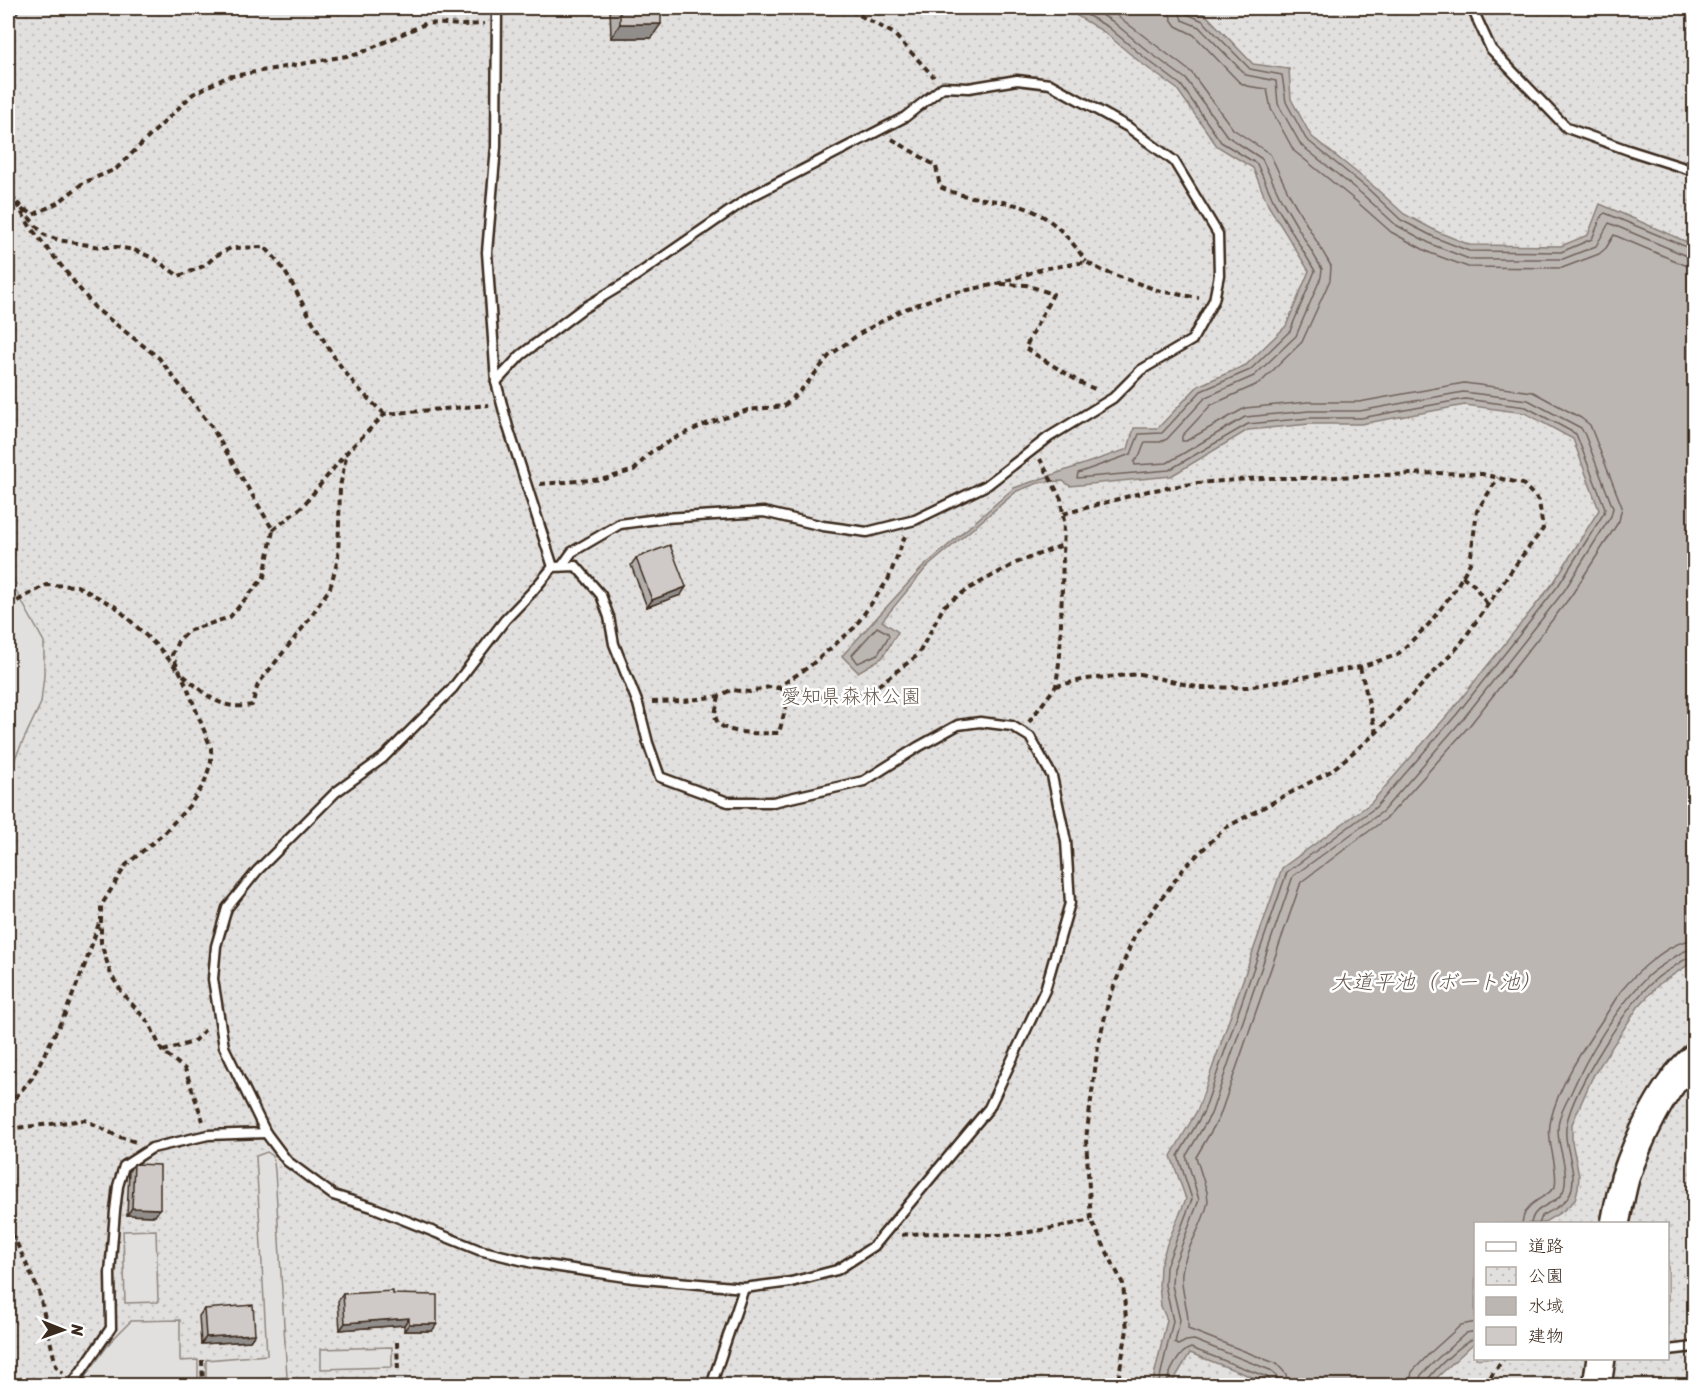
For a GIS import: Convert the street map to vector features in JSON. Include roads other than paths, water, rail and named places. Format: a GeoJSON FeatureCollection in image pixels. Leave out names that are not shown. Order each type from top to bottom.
{"type":"FeatureCollection","features":[{"type":"Feature","properties":{"kind":"main road"},"geometry":{"type":"LineString","coordinates":[[1615,1222],[1625,1179],[1649,1121],[1682,1069],[1695,1058]]}},
{"type":"Feature","properties":{"kind":"main road"},"geometry":{"type":"LineString","coordinates":[[1598,1386],[1601,1360]]}},
{"type":"Feature","properties":{"kind":"lane"},"geometry":{"type":"LineString","coordinates":[[496,8],[496,147],[486,252],[496,382],[527,484],[557,566]]}},
{"type":"Feature","properties":{"kind":"lane"},"geometry":{"type":"LineString","coordinates":[[1472,8],[1491,49],[1567,128],[1695,171]]}},
{"type":"Feature","properties":{"kind":"lane"},"geometry":{"type":"LineString","coordinates":[[496,382],[521,355],[582,309],[627,282],[750,197],[905,117],[943,87],[969,88],[1017,80],[1050,84],[1128,127],[1174,160],[1218,234],[1219,275],[1214,300],[1192,340],[1141,370],[1113,398],[1049,437],[987,485],[915,520],[867,532],[823,526],[764,512],[664,518],[620,524],[572,552],[557,566],[505,620],[452,689],[383,758],[336,792],[257,871],[227,908],[216,946],[213,979],[225,1047],[266,1133],[286,1161],[333,1194],[372,1207],[479,1250],[532,1263],[633,1278],[744,1288],[792,1282],[837,1270],[874,1246],[989,1108],[1045,990],[1070,903],[1066,841],[1052,776],[1030,737],[1012,726],[980,722],[958,725],[864,781],[772,802],[728,802],[660,777],[634,695],[614,644],[609,617],[601,596],[576,566],[557,566]]}},
{"type":"Feature","properties":{"kind":"lane"},"geometry":{"type":"LineString","coordinates":[[72,1384],[111,1328],[112,1252],[118,1186],[124,1166],[152,1148],[208,1135],[266,1133]]}},
{"type":"Feature","properties":{"kind":"lane"},"geometry":{"type":"LineString","coordinates":[[711,1386],[744,1288]]}},
{"type":"Feature","properties":{"kind":"lane"},"geometry":{"type":"LineString","coordinates":[[1669,1350],[1695,1347]]}},
{"type":"Feature","properties":{"kind":"lane"},"geometry":{"type":"LineString","coordinates":[[1688,1386],[1695,1380]]}},
{"type":"Feature","properties":{"kind":"water","name":"大道平池（ボート池）"},"geometry":{"type":"Polygon","coordinates":[[[1072,8],[1184,8],[1206,15],[1253,64],[1289,69],[1291,99],[1311,136],[1404,214],[1438,232],[1470,245],[1561,246],[1588,235],[1600,204],[1694,245],[1694,961],[1659,984],[1638,1007],[1593,1076],[1572,1124],[1572,1142],[1579,1176],[1575,1200],[1563,1211],[1545,1222],[1474,1222],[1474,1343],[1429,1385],[1273,1385],[1190,1353],[1171,1385],[1152,1385],[1167,1320],[1161,1306],[1160,1266],[1186,1199],[1171,1156],[1198,1109],[1282,868],[1371,803],[1452,710],[1554,582],[1599,510],[1573,439],[1525,413],[1465,405],[1361,424],[1310,424],[1248,430],[1171,476],[1070,486],[1063,481],[1041,482],[1017,491],[926,568],[882,621],[898,632],[882,658],[858,672],[842,656],[922,568],[1014,488],[1128,449],[1134,428],[1158,428],[1198,386],[1246,365],[1286,326],[1309,271],[1268,205],[1253,168],[1217,146],[1177,89],[1104,32],[1074,14],[1072,8]]]}},
{"type":"Feature","properties":{"kind":"park label","name":"愛知県森林公園"},"geometry":{"type":"Point","coordinates":[851,696]}}]}
